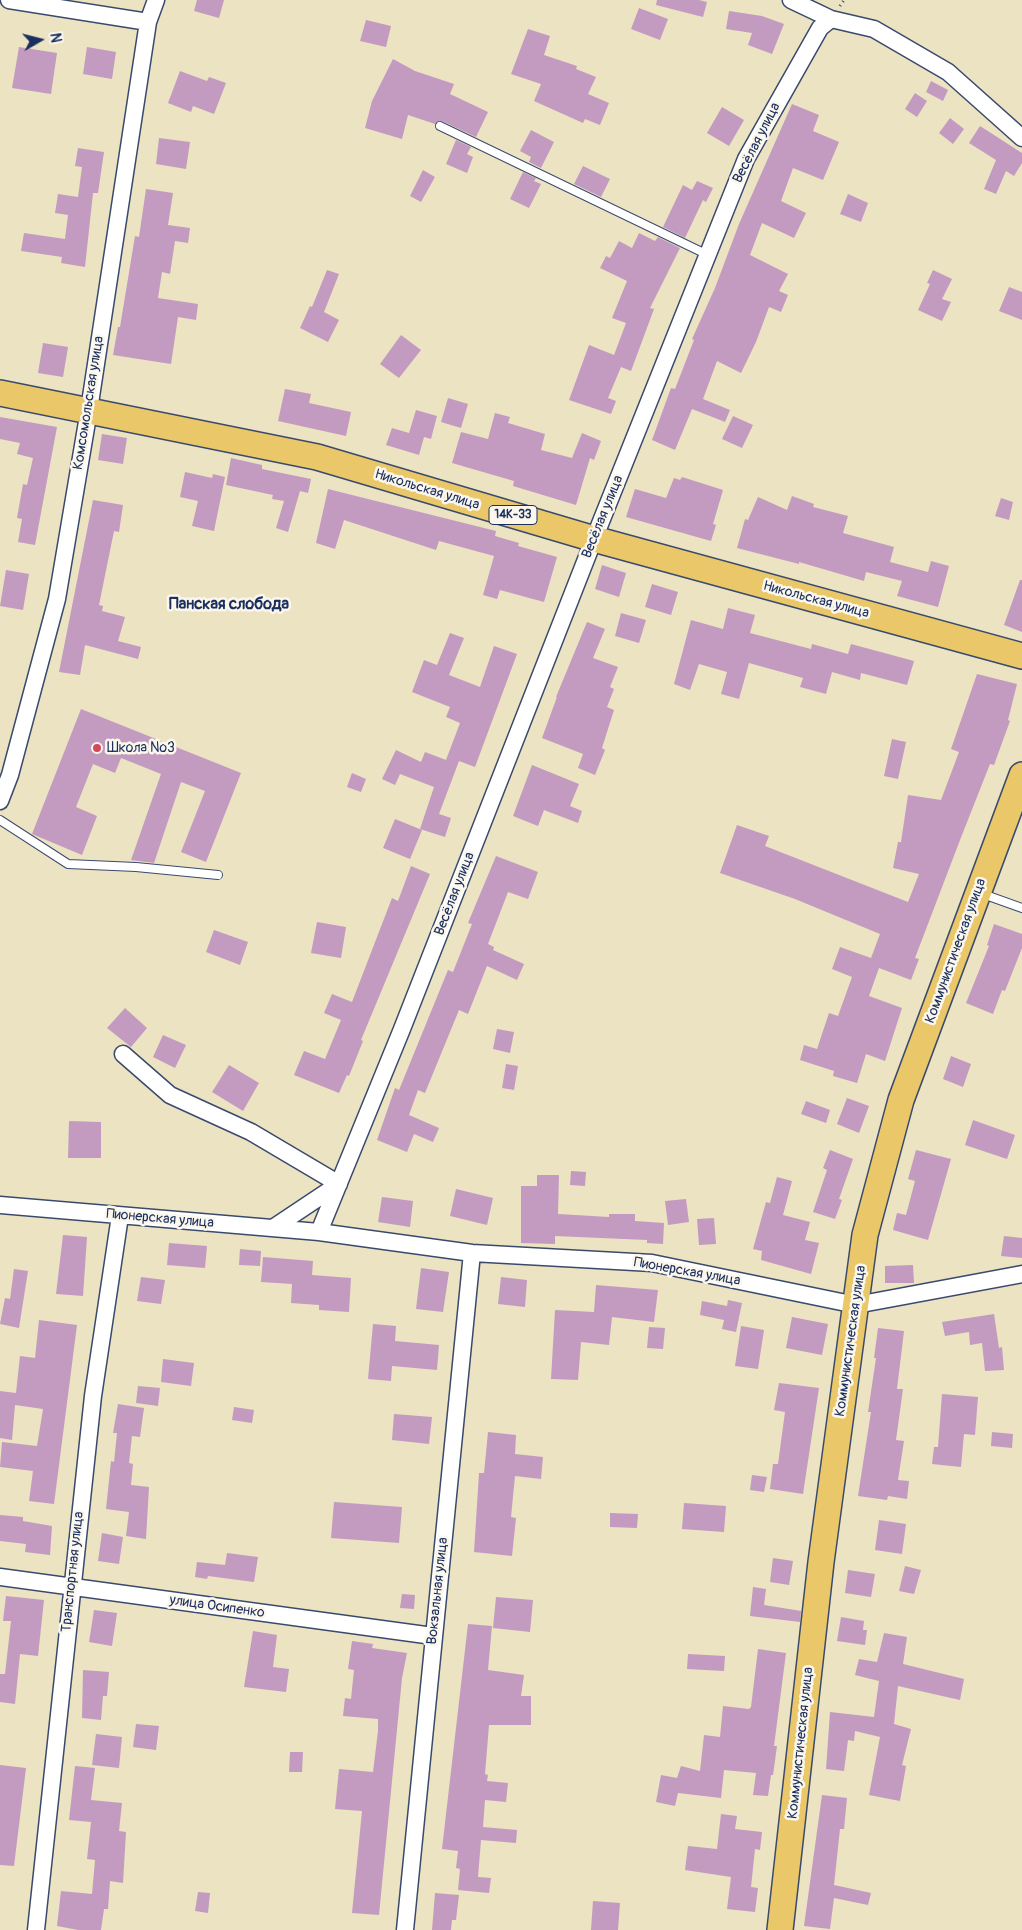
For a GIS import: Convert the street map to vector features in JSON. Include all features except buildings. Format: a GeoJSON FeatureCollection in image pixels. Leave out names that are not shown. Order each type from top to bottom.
{"type":"FeatureCollection","features":[{"type":"Feature","properties":{"kind":"main road","name":"Никольская улица"},"geometry":{"type":"LineString","coordinates":[[0,393],[317,457],[594,539],[1022,656]]}},
{"type":"Feature","properties":{"kind":"main road","name":"Коммунистическая улица"},"geometry":{"type":"LineString","coordinates":[[780,1930],[821,1562],[865,1235],[901,1100],[1022,775]]}},
{"type":"Feature","properties":{"kind":"street"},"geometry":{"type":"LineString","coordinates":[[9,0],[148,22]]}},
{"type":"Feature","properties":{"kind":"street","name":"Комсомольская улица"},"geometry":{"type":"LineString","coordinates":[[0,801],[5,774],[57,599],[89,410],[148,22],[156,0]]}},
{"type":"Feature","properties":{"kind":"street"},"geometry":{"type":"LineString","coordinates":[[791,0],[831,19],[874,29],[948,72],[1022,138]]}},
{"type":"Feature","properties":{"kind":"street","name":"Весёлая улица"},"geometry":{"type":"LineString","coordinates":[[339,1184],[402,1030],[706,254],[746,159],[820,28],[831,19]]}},
{"type":"Feature","properties":{"kind":"street"},"geometry":{"type":"LineString","coordinates":[[123,1054],[170,1095],[251,1132],[339,1184]]}},
{"type":"Feature","properties":{"kind":"street"},"geometry":{"type":"LineString","coordinates":[[273,1228],[339,1184]]}},
{"type":"Feature","properties":{"kind":"street"},"geometry":{"type":"LineString","coordinates":[[319,1232],[339,1184]]}},
{"type":"Feature","properties":{"kind":"street","name":"Пионерская улица"},"geometry":{"type":"LineString","coordinates":[[0,1205],[319,1232],[472,1253],[652,1263],[856,1305],[1022,1274]]}},
{"type":"Feature","properties":{"kind":"street","name":"Транспортная улица"},"geometry":{"type":"LineString","coordinates":[[36,1930],[93,1396],[120,1216]]}},
{"type":"Feature","properties":{"kind":"street","name":"Вокзальная улица"},"geometry":{"type":"LineString","coordinates":[[405,1930],[472,1253]]}},
{"type":"Feature","properties":{"kind":"street","name":"улица Осипенко"},"geometry":{"type":"LineString","coordinates":[[0,1577],[433,1636]]}},
{"type":"Feature","properties":{"kind":"lane"},"geometry":{"type":"LineString","coordinates":[[440,126],[706,254]]}},
{"type":"Feature","properties":{"kind":"lane"},"geometry":{"type":"LineString","coordinates":[[0,820],[68,864],[136,867],[218,875]]}},
{"type":"Feature","properties":{"kind":"lane"},"geometry":{"type":"LineString","coordinates":[[978,892],[1022,908]]}},
{"type":"Feature","properties":{"kind":"place","name":"Школа №3"},"geometry":{"type":"Point","coordinates":[97,748]}},
{"type":"Feature","properties":{"kind":"district","name":"Панская слобода"},"geometry":{"type":"Point","coordinates":[229,605]}}]}
